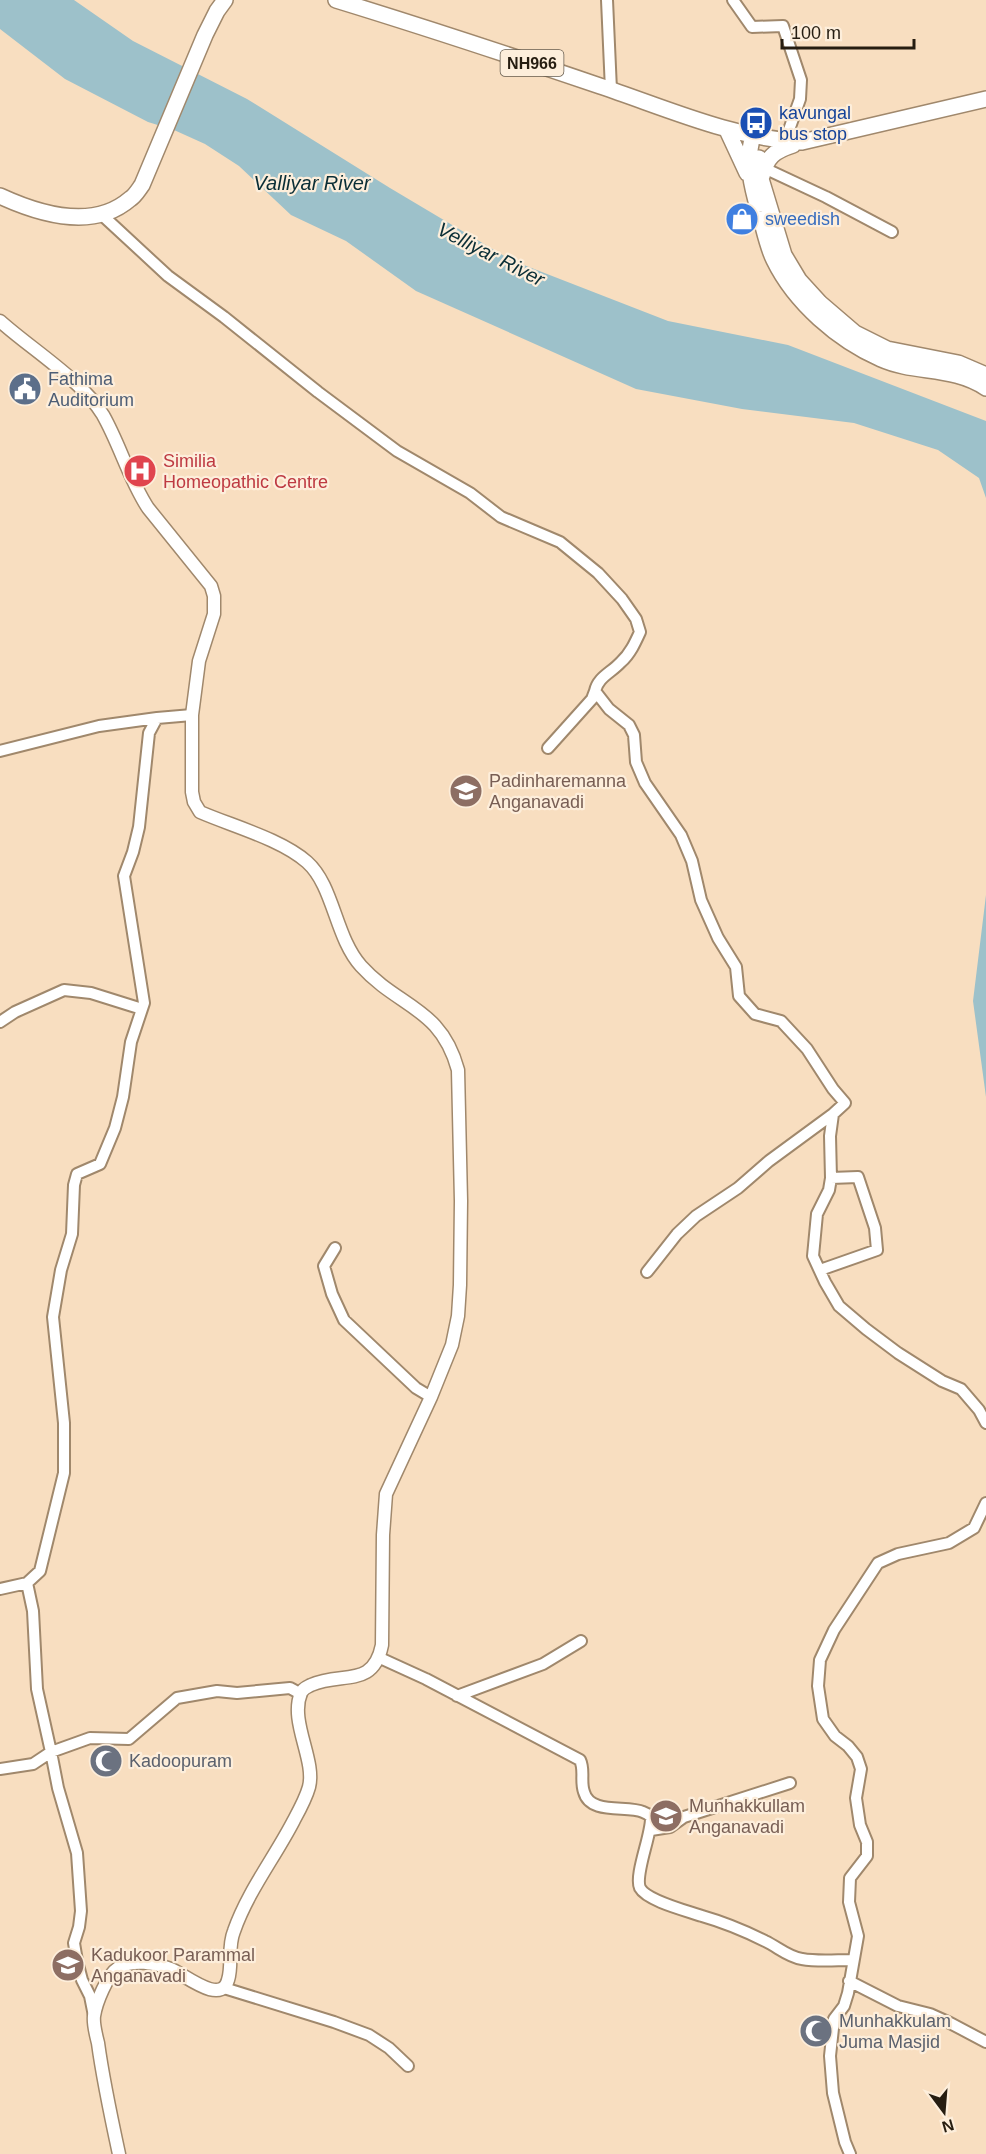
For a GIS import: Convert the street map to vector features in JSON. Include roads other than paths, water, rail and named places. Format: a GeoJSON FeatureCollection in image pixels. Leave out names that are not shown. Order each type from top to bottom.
{"type":"FeatureCollection","features":[{"type":"Feature","properties":{"kind":"highway"},"geometry":{"type":"LineString","coordinates":[[0,196],[44,213],[68,217],[92,217],[112,211],[131,199],[142,185],[205,35],[225,0]]}},
{"type":"Feature","properties":{"kind":"highway","name":"NH966"},"geometry":{"type":"LineString","coordinates":[[336,0],[466,40],[727,129]]}},
{"type":"Feature","properties":{"kind":"highway"},"geometry":{"type":"LineString","coordinates":[[758,176],[777,150],[801,142],[986,99]]}},
{"type":"Feature","properties":{"kind":"highway"},"geometry":{"type":"LineString","coordinates":[[727,129],[758,137],[801,142]]}},
{"type":"Feature","properties":{"kind":"highway"},"geometry":{"type":"LineString","coordinates":[[727,129],[758,176],[784,255],[799,280],[820,303],[855,333],[887,349],[958,363],[986,375]]}},
{"type":"Feature","properties":{"kind":"highway"},"geometry":{"type":"LineString","coordinates":[[758,137],[758,176],[774,260],[790,286],[812,311],[848,342],[883,360],[955,373],[986,388]]}},
{"type":"Feature","properties":{"kind":"main road"},"geometry":{"type":"LineString","coordinates":[[0,321],[81,388],[93,402],[103,416],[139,494],[210,586],[214,596],[214,614],[199,662],[192,716],[192,792],[194,802],[200,812],[292,850],[308,863],[321,879],[335,919],[360,964],[373,977],[429,1018],[452,1050],[458,1070],[460,1118],[458,1316],[452,1345],[431,1397],[386,1494],[380,1658],[365,1674],[325,1680],[305,1687],[301,1694],[300,1724],[310,1770],[309,1789],[279,1850],[254,1887],[233,1931],[228,1980],[224,1988],[217,1991],[209,1990],[168,1968],[146,1963],[129,1964],[115,1970],[105,1984],[94,2016],[102,2075],[119,2154]]}},
{"type":"Feature","properties":{"kind":"street"},"geometry":{"type":"LineString","coordinates":[[607,0],[611,90]]}},
{"type":"Feature","properties":{"kind":"street"},"geometry":{"type":"LineString","coordinates":[[733,0],[752,27],[783,26],[801,80],[800,99],[785,141]]}},
{"type":"Feature","properties":{"kind":"street"},"geometry":{"type":"LineString","coordinates":[[758,176],[826,197],[892,232]]}},
{"type":"Feature","properties":{"kind":"street"},"geometry":{"type":"LineString","coordinates":[[101,214],[168,276],[397,451],[470,493],[501,517],[560,542],[598,573],[622,599],[636,620],[640,633],[634,647],[621,663],[597,683],[592,699],[548,748]]}},
{"type":"Feature","properties":{"kind":"street"},"geometry":{"type":"LineString","coordinates":[[595,692],[609,709],[629,725],[634,735],[636,762],[645,783],[681,835],[692,861],[701,900],[718,938],[736,967],[739,996],[755,1014],[781,1021],[807,1049],[845,1103],[769,1161],[738,1188],[696,1216],[677,1234],[647,1272]]}},
{"type":"Feature","properties":{"kind":"street"},"geometry":{"type":"LineString","coordinates":[[0,751],[99,726],[192,716]]}},
{"type":"Feature","properties":{"kind":"street"},"geometry":{"type":"LineString","coordinates":[[0,1589],[27,1583],[40,1571],[64,1473],[64,1423],[53,1317],[61,1270],[72,1234],[74,1185],[77,1174],[100,1164],[115,1128],[123,1097],[131,1042],[144,1003],[124,876],[134,852],[139,827],[149,733],[157,718]]}},
{"type":"Feature","properties":{"kind":"street"},"geometry":{"type":"LineString","coordinates":[[0,1022],[15,1012],[64,990],[91,993],[142,1009]]}},
{"type":"Feature","properties":{"kind":"street"},"geometry":{"type":"LineString","coordinates":[[833,1114],[830,1136],[831,1178],[829,1190],[818,1214],[813,1256],[839,1306],[898,1353],[942,1381],[961,1389],[979,1410],[986,1423]]}},
{"type":"Feature","properties":{"kind":"street"},"geometry":{"type":"LineString","coordinates":[[820,1270],[877,1250],[875,1228],[858,1177],[831,1178]]}},
{"type":"Feature","properties":{"kind":"street"},"geometry":{"type":"LineString","coordinates":[[335,1248],[324,1266],[332,1294],[344,1320],[416,1388],[431,1397]]}},
{"type":"Feature","properties":{"kind":"street"},"geometry":{"type":"LineString","coordinates":[[850,2154],[833,2093],[830,2056],[834,2019],[844,2006],[858,1936],[849,1902],[850,1878],[867,1856],[867,1842],[856,1798],[861,1769],[857,1757],[835,1736],[823,1719],[818,1686],[820,1660],[834,1630],[878,1563],[898,1554],[949,1544],[974,1527],[986,1503]]}},
{"type":"Feature","properties":{"kind":"street"},"geometry":{"type":"LineString","coordinates":[[27,1583],[33,1611],[37,1689],[58,1788],[77,1853],[81,1911],[80,1927],[74,1943],[76,1961],[90,1996],[94,2016]]}},
{"type":"Feature","properties":{"kind":"street"},"geometry":{"type":"LineString","coordinates":[[457,1696],[543,1664],[581,1641]]}},
{"type":"Feature","properties":{"kind":"street"},"geometry":{"type":"LineString","coordinates":[[380,1658],[580,1760],[583,1767],[584,1794],[590,1801],[601,1806],[643,1811],[651,1817],[651,1830],[638,1881],[643,1892],[671,1907],[703,1916],[762,1939],[786,1954],[802,1959],[852,1960]]}},
{"type":"Feature","properties":{"kind":"street"},"geometry":{"type":"LineString","coordinates":[[0,1769],[33,1764],[51,1752],[90,1738],[129,1739],[177,1698],[218,1691],[237,1693],[290,1688],[301,1694]]}},
{"type":"Feature","properties":{"kind":"street"},"geometry":{"type":"LineString","coordinates":[[651,1830],[670,1827],[684,1816],[790,1783]]}},
{"type":"Feature","properties":{"kind":"street"},"geometry":{"type":"LineString","coordinates":[[849,1981],[898,2006],[930,2014],[986,2042]]}},
{"type":"Feature","properties":{"kind":"street"},"geometry":{"type":"LineString","coordinates":[[224,1988],[334,2022],[369,2036],[389,2048],[408,2066]]}},
{"type":"Feature","properties":{"kind":"water","name":"Valliyar River"},"geometry":{"type":"Polygon","coordinates":[[[0,0],[74,0],[133,41],[247,99],[511,260],[668,321],[788,345],[986,421],[986,498],[979,478],[938,450],[854,423],[742,409],[636,389],[416,291],[346,241],[291,215],[239,166],[205,144],[174,130],[148,122],[65,79],[0,29],[0,0]]]}},
{"type":"Feature","properties":{"kind":"water"},"geometry":{"type":"Polygon","coordinates":[[[986,895],[986,1097],[973,1001],[986,895]]]}},
{"type":"Feature","properties":{"kind":"place","name":"kavungal bus stop"},"geometry":{"type":"Point","coordinates":[756,123]}},
{"type":"Feature","properties":{"kind":"place","name":"sweedish"},"geometry":{"type":"Point","coordinates":[742,219]}},
{"type":"Feature","properties":{"kind":"place","name":"Fathima Auditorium"},"geometry":{"type":"Point","coordinates":[25,389]}},
{"type":"Feature","properties":{"kind":"place","name":"Similia Homeopathic Centre"},"geometry":{"type":"Point","coordinates":[140,471]}},
{"type":"Feature","properties":{"kind":"place","name":"Padinharemanna Anganavadi"},"geometry":{"type":"Point","coordinates":[466,791]}},
{"type":"Feature","properties":{"kind":"place","name":"Kadoopuram"},"geometry":{"type":"Point","coordinates":[106,1761]}},
{"type":"Feature","properties":{"kind":"place","name":"Munhakkullam Anganavadi"},"geometry":{"type":"Point","coordinates":[666,1816]}},
{"type":"Feature","properties":{"kind":"place","name":"Kadukoor Parammal Anganavadi"},"geometry":{"type":"Point","coordinates":[68,1965]}},
{"type":"Feature","properties":{"kind":"place","name":"Munhakkulam Juma Masjid"},"geometry":{"type":"Point","coordinates":[816,2031]}},
{"type":"Feature","properties":{"kind":"water label","name":"Velliyar River"},"geometry":{"type":"Point","coordinates":[491,254]}}]}
